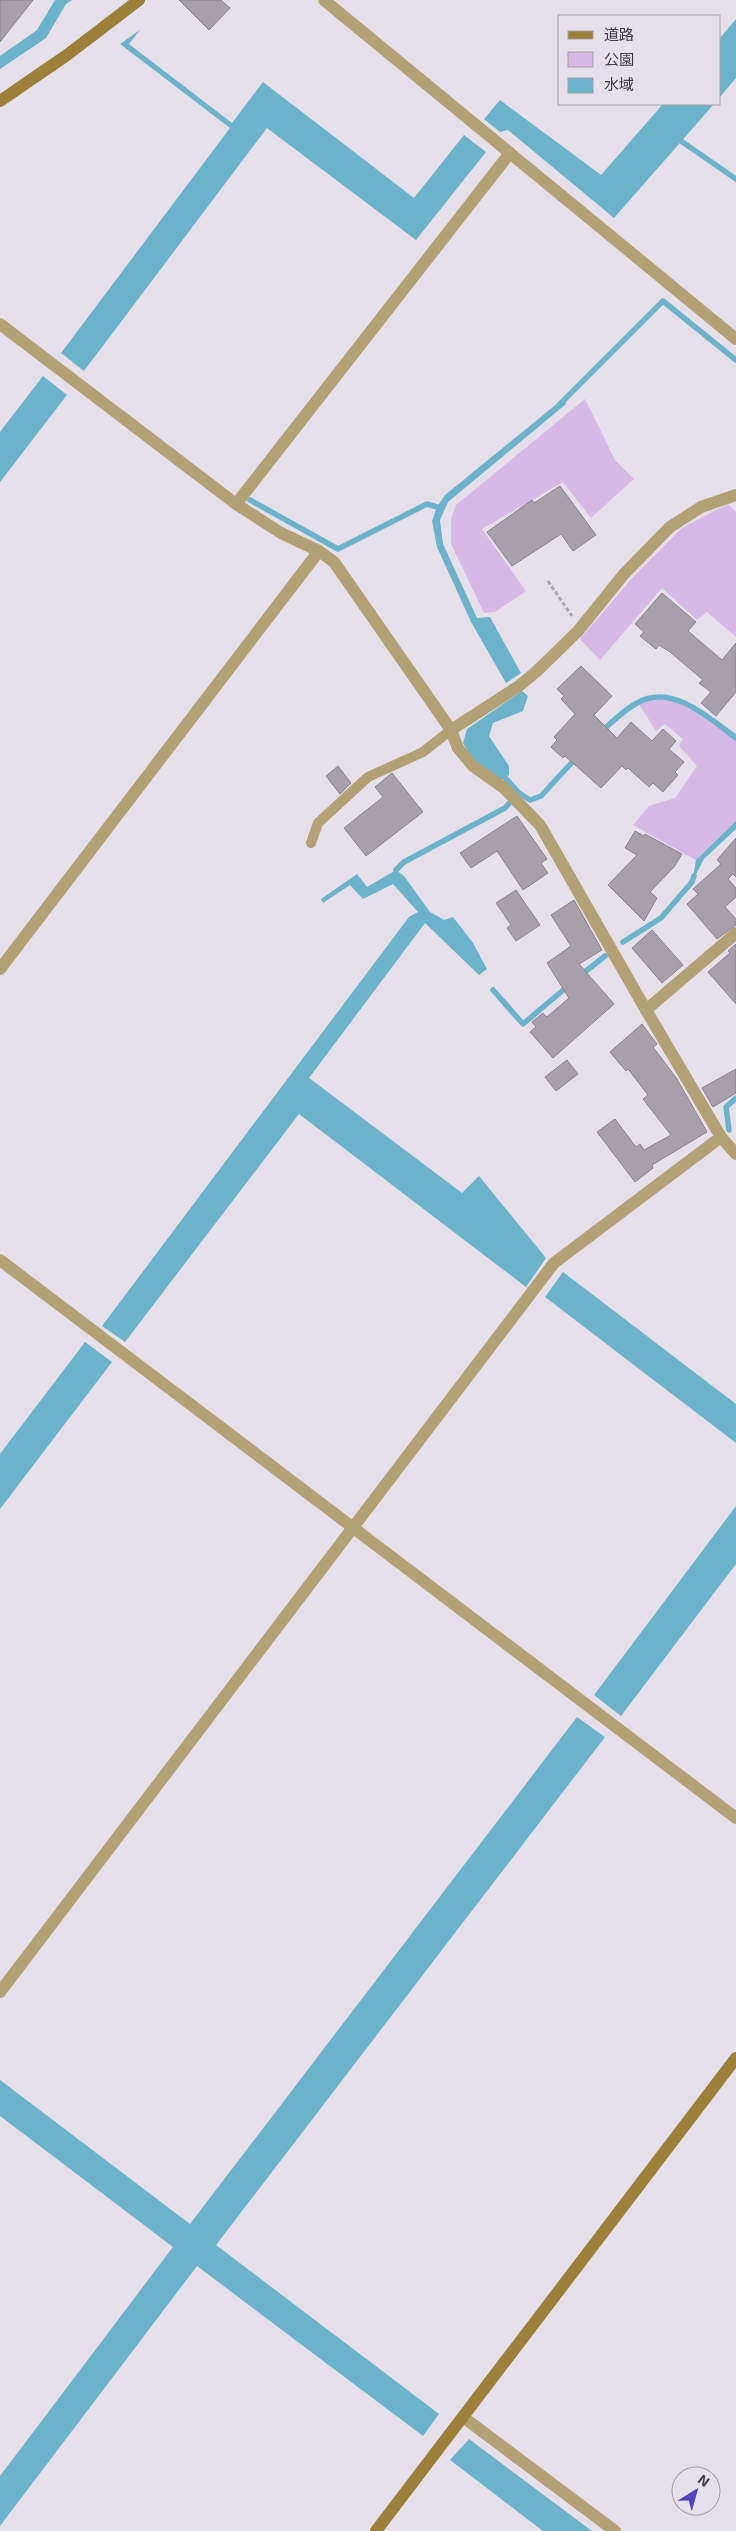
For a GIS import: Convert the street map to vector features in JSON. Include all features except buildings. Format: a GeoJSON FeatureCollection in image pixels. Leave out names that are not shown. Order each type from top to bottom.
{"type":"FeatureCollection","features":[{"type":"Feature","properties":{"kind":"street"},"geometry":{"type":"LineString","coordinates":[[0,101],[67,55],[138,0]]}},
{"type":"Feature","properties":{"kind":"street"},"geometry":{"type":"LineString","coordinates":[[324,0],[736,339]]}},
{"type":"Feature","properties":{"kind":"street"},"geometry":{"type":"LineString","coordinates":[[236,504],[510,153]]}},
{"type":"Feature","properties":{"kind":"street"},"geometry":{"type":"LineString","coordinates":[[0,324],[236,504],[281,533],[319,551],[334,562],[451,730],[458,748],[473,766],[504,788],[540,825],[721,1137],[736,1154]]}},
{"type":"Feature","properties":{"kind":"street"},"geometry":{"type":"LineString","coordinates":[[451,730],[520,686],[578,630],[624,574],[670,527],[701,507],[736,495]]}},
{"type":"Feature","properties":{"kind":"street"},"geometry":{"type":"LineString","coordinates":[[0,969],[319,551]]}},
{"type":"Feature","properties":{"kind":"street"},"geometry":{"type":"LineString","coordinates":[[646,1010],[736,933]]}},
{"type":"Feature","properties":{"kind":"street"},"geometry":{"type":"LineString","coordinates":[[0,1992],[554,1263],[721,1137]]}},
{"type":"Feature","properties":{"kind":"street"},"geometry":{"type":"LineString","coordinates":[[0,1260],[736,1818]]}},
{"type":"Feature","properties":{"kind":"street"},"geometry":{"type":"LineString","coordinates":[[376,2531],[736,2058]]}},
{"type":"Feature","properties":{"kind":"street"},"geometry":{"type":"LineString","coordinates":[[463,2417],[615,2531]]}},
{"type":"Feature","properties":{"kind":"lane"},"geometry":{"type":"LineString","coordinates":[[311,843],[318,823],[368,777],[423,752],[451,730]]}},
{"type":"Feature","properties":{"kind":"path"},"geometry":{"type":"LineString","coordinates":[[548,580],[572,615],[578,630]]}},
{"type":"Feature","properties":{"kind":"green space"},"geometry":{"type":"Polygon","coordinates":[[[585,399],[615,460],[634,479],[591,518],[563,482],[482,529],[526,591],[495,612],[484,613],[451,544],[451,519],[456,505],[585,399]]]}},
{"type":"Feature","properties":{"kind":"green space"},"geometry":{"type":"Polygon","coordinates":[[[728,504],[736,512],[736,637],[707,612],[697,620],[662,588],[600,660],[580,639],[634,576],[682,528],[728,504]]]}},
{"type":"Feature","properties":{"kind":"green space"},"geometry":{"type":"Polygon","coordinates":[[[660,695],[682,699],[736,734],[736,821],[696,860],[633,825],[649,806],[675,798],[697,766],[679,746],[683,739],[665,724],[656,731],[637,701],[660,695]]]}},
{"type":"Feature","properties":{"kind":"water"},"geometry":{"type":"Polygon","coordinates":[[[55,0],[72,0],[66,4],[46,38],[0,69],[0,56],[37,30],[55,0]]]}},
{"type":"Feature","properties":{"kind":"water"},"geometry":{"type":"Polygon","coordinates":[[[736,19],[736,78],[721,96],[721,37],[736,19]]]}},
{"type":"Feature","properties":{"kind":"water"},"geometry":{"type":"Polygon","coordinates":[[[140,30],[129,44],[232,123],[263,82],[414,198],[464,135],[486,152],[416,240],[267,128],[84,371],[61,353],[230,128],[120,44],[140,30]]]}},
{"type":"Feature","properties":{"kind":"water"},"geometry":{"type":"Polygon","coordinates":[[[500,100],[601,175],[662,105],[713,105],[614,218],[508,130],[500,132],[484,119],[500,100]]]}},
{"type":"Feature","properties":{"kind":"water"},"geometry":{"type":"Polygon","coordinates":[[[43,376],[67,395],[0,482],[0,432],[43,376]]]}},
{"type":"Feature","properties":{"kind":"water"},"geometry":{"type":"Polygon","coordinates":[[[564,398],[566,404],[448,502],[440,520],[443,544],[477,618],[490,617],[521,673],[506,683],[471,622],[437,547],[432,521],[437,507],[445,495],[564,398]]]}},
{"type":"Feature","properties":{"kind":"water"},"geometry":{"type":"Polygon","coordinates":[[[522,691],[528,696],[523,711],[493,723],[489,736],[509,766],[509,775],[501,780],[474,761],[463,743],[467,729],[522,691]]]}},
{"type":"Feature","properties":{"kind":"water"},"geometry":{"type":"Polygon","coordinates":[[[736,821],[736,829],[704,859],[692,882],[696,860],[736,821]]]}},
{"type":"Feature","properties":{"kind":"water"},"geometry":{"type":"Polygon","coordinates":[[[396,870],[404,876],[430,912],[444,920],[453,917],[473,943],[487,969],[479,975],[425,923],[309,1078],[462,1193],[479,1176],[546,1258],[526,1287],[299,1114],[125,1342],[102,1326],[409,917],[418,912],[393,884],[363,899],[350,885],[323,903],[321,899],[357,874],[367,887],[396,870]]]}},
{"type":"Feature","properties":{"kind":"water"},"geometry":{"type":"Polygon","coordinates":[[[563,1272],[736,1404],[736,1443],[545,1297],[563,1272]]]}},
{"type":"Feature","properties":{"kind":"water"},"geometry":{"type":"Polygon","coordinates":[[[85,1342],[112,1362],[0,1509],[0,1454],[85,1342]]]}},
{"type":"Feature","properties":{"kind":"water"},"geometry":{"type":"Polygon","coordinates":[[[736,1506],[736,1564],[621,1716],[594,1695],[736,1506]]]}},
{"type":"Feature","properties":{"kind":"water"},"geometry":{"type":"Polygon","coordinates":[[[577,1717],[605,1737],[216,2245],[439,2414],[423,2436],[197,2266],[0,2526],[0,2476],[173,2247],[0,2116],[0,2080],[190,2224],[577,1717]]]}},
{"type":"Feature","properties":{"kind":"water"},"geometry":{"type":"Polygon","coordinates":[[[469,2439],[592,2531],[543,2531],[450,2460],[469,2439]]]}},
{"type":"Feature","properties":{"kind":"waterway"},"geometry":{"type":"LineString","coordinates":[[681,141],[736,179]]}},
{"type":"Feature","properties":{"kind":"waterway"},"geometry":{"type":"LineString","coordinates":[[559,405],[663,301],[736,360]]}},
{"type":"Feature","properties":{"kind":"waterway"},"geometry":{"type":"LineString","coordinates":[[250,500],[338,549],[427,504],[437,507]]}},
{"type":"Feature","properties":{"kind":"waterway"},"geometry":{"type":"LineString","coordinates":[[601,732],[637,703],[650,698],[663,697],[677,700],[690,706],[736,738]]}},
{"type":"Feature","properties":{"kind":"waterway"},"geometry":{"type":"LineString","coordinates":[[501,773],[519,793],[530,800],[541,796],[576,758]]}},
{"type":"Feature","properties":{"kind":"waterway"},"geometry":{"type":"LineString","coordinates":[[396,870],[404,862],[505,808],[511,801]]}},
{"type":"Feature","properties":{"kind":"waterway"},"geometry":{"type":"LineString","coordinates":[[623,942],[661,918],[692,882],[694,876]]}},
{"type":"Feature","properties":{"kind":"waterway"},"geometry":{"type":"LineString","coordinates":[[581,975],[605,956]]}},
{"type":"Feature","properties":{"kind":"waterway"},"geometry":{"type":"LineString","coordinates":[[493,990],[523,1024],[568,986]]}},
{"type":"Feature","properties":{"kind":"waterway"},"geometry":{"type":"LineString","coordinates":[[729,1130],[726,1107],[736,1098]]}}]}
